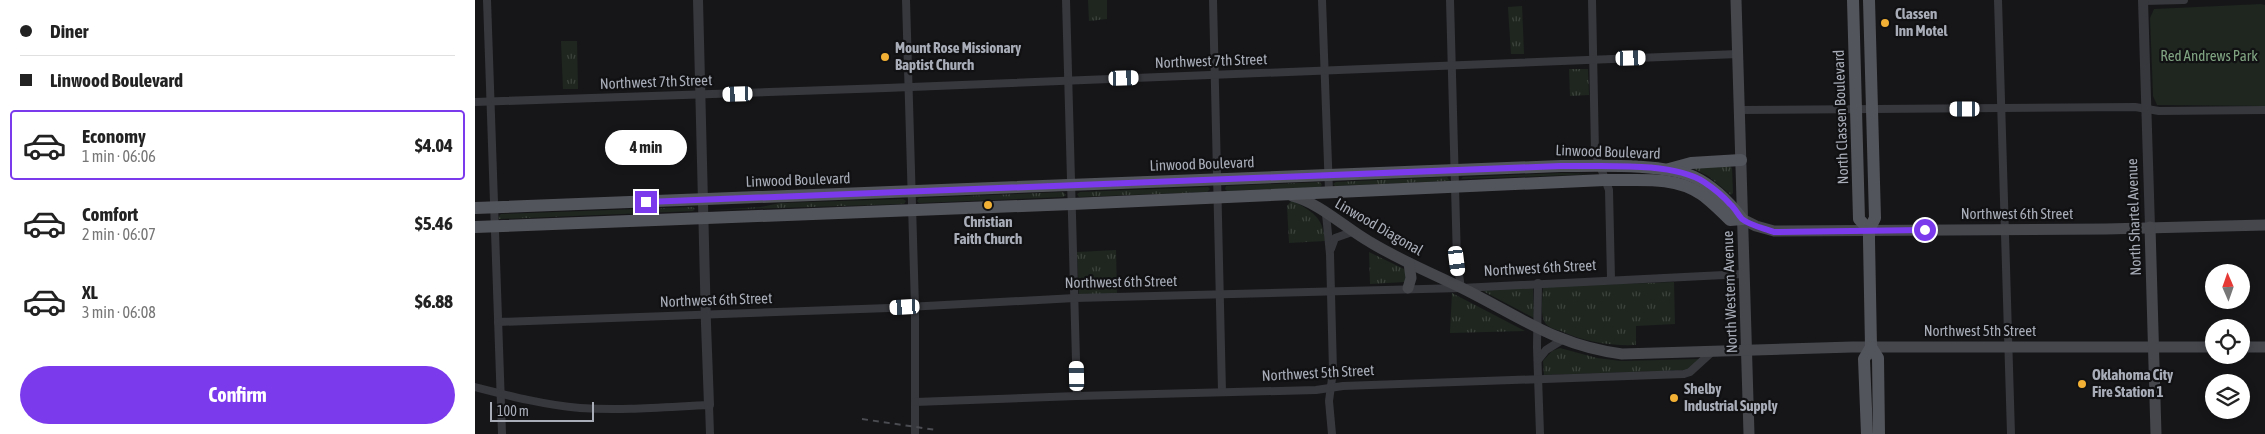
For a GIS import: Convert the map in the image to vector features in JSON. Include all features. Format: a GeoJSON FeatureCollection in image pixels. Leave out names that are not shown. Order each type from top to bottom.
{"type":"FeatureCollection","features":[{"type":"Feature","properties":{"kind":"main road","name":"North Western Avenue"},"geometry":{"type":"LineString","coordinates":[[1736,0],[1749,434]]}},
{"type":"Feature","properties":{"kind":"main road","name":"North Classen Boulevard"},"geometry":{"type":"LineString","coordinates":[[1853,0],[1859,218],[1869,230]]}},
{"type":"Feature","properties":{"kind":"main road","name":"North Classen Boulevard"},"geometry":{"type":"LineString","coordinates":[[1867,434],[1864,359],[1871,347],[1869,230],[1875,218],[1869,0]]}},
{"type":"Feature","properties":{"kind":"main road"},"geometry":{"type":"LineString","coordinates":[[1667,169],[1691,163],[1741,160]]}},
{"type":"Feature","properties":{"kind":"main road","name":"Linwood Boulevard"},"geometry":{"type":"LineString","coordinates":[[475,208],[1599,166],[1667,169],[1681,172],[1703,182],[1731,205],[1743,219]]}},
{"type":"Feature","properties":{"kind":"main road","name":"Linwood Boulevard"},"geometry":{"type":"LineString","coordinates":[[475,227],[1072,204],[1455,185],[1605,180],[1659,181],[1679,184],[1702,194],[1730,220],[1743,219]]}},
{"type":"Feature","properties":{"kind":"main road","name":"Linwood Diagonal"},"geometry":{"type":"LineString","coordinates":[[1283,193],[1306,200],[1352,232],[1562,340],[1600,351],[1622,354],[1746,349]]}},
{"type":"Feature","properties":{"kind":"main road","name":"Northwest 6th Street"},"geometry":{"type":"LineString","coordinates":[[1743,219],[1774,232],[2265,225]]}},
{"type":"Feature","properties":{"kind":"main road","name":"North Shartel Avenue"},"geometry":{"type":"LineString","coordinates":[[2150,227],[2156,434]]}},
{"type":"Feature","properties":{"kind":"main road"},"geometry":{"type":"LineString","coordinates":[[1408,288],[1411,275],[1409,263]]}},
{"type":"Feature","properties":{"kind":"main road","name":"Northwest 5th Street"},"geometry":{"type":"LineString","coordinates":[[1746,349],[2008,346],[2205,347]]}},
{"type":"Feature","properties":{"kind":"main road","name":"North Classen Boulevard"},"geometry":{"type":"LineString","coordinates":[[1871,347],[1878,358],[1879,434]]}},
{"type":"Feature","properties":{"kind":"main road"},"geometry":{"type":"LineString","coordinates":[[2250,347],[2265,347]]}},
{"type":"Feature","properties":{"kind":"street"},"geometry":{"type":"LineString","coordinates":[[487,0],[502,434]]}},
{"type":"Feature","properties":{"kind":"street"},"geometry":{"type":"LineString","coordinates":[[699,0],[705,315],[710,434]]}},
{"type":"Feature","properties":{"kind":"street"},"geometry":{"type":"LineString","coordinates":[[906,0],[915,307],[915,434]]}},
{"type":"Feature","properties":{"kind":"street"},"geometry":{"type":"LineString","coordinates":[[1066,0],[1077,396]]}},
{"type":"Feature","properties":{"kind":"street"},"geometry":{"type":"LineString","coordinates":[[1213,0],[1222,392]]}},
{"type":"Feature","properties":{"kind":"street"},"geometry":{"type":"LineString","coordinates":[[1322,0],[1329,191]]}},
{"type":"Feature","properties":{"kind":"street"},"geometry":{"type":"LineString","coordinates":[[1450,0],[1457,261],[1461,288]]}},
{"type":"Feature","properties":{"kind":"street"},"geometry":{"type":"LineString","coordinates":[[1592,0],[1595,152],[1609,190],[1611,279]]}},
{"type":"Feature","properties":{"kind":"street"},"geometry":{"type":"LineString","coordinates":[[1998,0],[2011,434]]}},
{"type":"Feature","properties":{"kind":"street"},"geometry":{"type":"LineString","coordinates":[[2143,1],[2184,0]]}},
{"type":"Feature","properties":{"kind":"street","name":"North Shartel Avenue"},"geometry":{"type":"LineString","coordinates":[[2143,1],[2150,227]]}},
{"type":"Feature","properties":{"kind":"street","name":"Northwest 7th Street"},"geometry":{"type":"LineString","coordinates":[[475,102],[701,95],[1738,54]]}},
{"type":"Feature","properties":{"kind":"street"},"geometry":{"type":"LineString","coordinates":[[1739,110],[2001,108],[2265,110]]}},
{"type":"Feature","properties":{"kind":"street"},"geometry":{"type":"LineString","coordinates":[[1326,214],[1330,254],[1333,371],[1329,401],[1332,434]]}},
{"type":"Feature","properties":{"kind":"street"},"geometry":{"type":"LineString","coordinates":[[1330,254],[1335,238],[1352,232]]}},
{"type":"Feature","properties":{"kind":"street","name":"Northwest 6th Street"},"geometry":{"type":"LineString","coordinates":[[498,322],[915,307],[1075,298],[1461,288],[1611,279],[1744,274]]}},
{"type":"Feature","properties":{"kind":"street"},"geometry":{"type":"LineString","coordinates":[[1538,283],[1540,434]]}},
{"type":"Feature","properties":{"kind":"street"},"geometry":{"type":"LineString","coordinates":[[1539,360],[1546,350],[1562,340]]}},
{"type":"Feature","properties":{"kind":"street","name":"Northwest 5th Street"},"geometry":{"type":"LineString","coordinates":[[915,402],[1685,374],[1690,372],[1714,350]]}},
{"type":"Feature","properties":{"kind":"street"},"geometry":{"type":"LineString","coordinates":[[475,387],[550,404],[595,409],[709,405]]}},
{"type":"Feature","properties":{"kind":"green space"},"geometry":{"type":"Polygon","coordinates":[[[1088,0],[1107,0],[1107,19],[1089,21],[1088,0]]]}},
{"type":"Feature","properties":{"kind":"green space","name":"Red Andrews Park"},"geometry":{"type":"Polygon","coordinates":[[[2265,5],[2265,106],[2157,105],[2153,96],[2150,18],[2154,9],[2265,5]]]}},
{"type":"Feature","properties":{"kind":"green space"},"geometry":{"type":"Polygon","coordinates":[[[1522,6],[1524,54],[1511,54],[1508,7],[1522,6]]]}},
{"type":"Feature","properties":{"kind":"green space"},"geometry":{"type":"Polygon","coordinates":[[[561,41],[577,41],[578,89],[563,89],[561,41]]]}},
{"type":"Feature","properties":{"kind":"green space"},"geometry":{"type":"Polygon","coordinates":[[[1569,69],[1588,69],[1589,95],[1570,96],[1569,69]]]}},
{"type":"Feature","properties":{"kind":"green space"},"geometry":{"type":"Polygon","coordinates":[[[1730,166],[1732,168],[1733,193],[1731,195],[1708,176],[1690,167],[1730,166]]]}},
{"type":"Feature","properties":{"kind":"green space"},"geometry":{"type":"Polygon","coordinates":[[[1562,173],[1595,174],[1461,179],[1463,177],[1562,173]]]}},
{"type":"Feature","properties":{"kind":"green space"},"geometry":{"type":"Polygon","coordinates":[[[1447,177],[1450,181],[1335,186],[1333,184],[1336,182],[1447,177]]]}},
{"type":"Feature","properties":{"kind":"green space"},"geometry":{"type":"Polygon","coordinates":[[[1320,182],[1322,185],[1320,187],[1227,191],[1225,189],[1226,186],[1320,182]]]}},
{"type":"Feature","properties":{"kind":"green space"},"geometry":{"type":"Polygon","coordinates":[[[1208,187],[1210,189],[1207,192],[1079,197],[1077,194],[1080,192],[1208,187]]]}},
{"type":"Feature","properties":{"kind":"green space"},"geometry":{"type":"Polygon","coordinates":[[[1063,192],[1066,195],[1063,197],[919,203],[917,201],[919,198],[1063,192]]]}},
{"type":"Feature","properties":{"kind":"green space"},"geometry":{"type":"Polygon","coordinates":[[[903,199],[906,201],[904,204],[711,210],[761,207],[780,203],[903,199]]]}},
{"type":"Feature","properties":{"kind":"green space"},"geometry":{"type":"Polygon","coordinates":[[[1292,200],[1311,212],[1319,220],[1325,241],[1289,243],[1287,206],[1292,200]]]}},
{"type":"Feature","properties":{"kind":"green space"},"geometry":{"type":"Polygon","coordinates":[[[693,207],[695,209],[693,211],[499,219],[498,217],[501,214],[693,207]]]}},
{"type":"Feature","properties":{"kind":"green space"},"geometry":{"type":"Polygon","coordinates":[[[1116,250],[1117,295],[1079,295],[1077,252],[1116,250]]]}},
{"type":"Feature","properties":{"kind":"green space"},"geometry":{"type":"Polygon","coordinates":[[[1369,252],[1404,269],[1408,273],[1405,282],[1370,284],[1369,252]]]}},
{"type":"Feature","properties":{"kind":"green space"},"geometry":{"type":"Polygon","coordinates":[[[1674,282],[1675,324],[1636,326],[1636,345],[1617,345],[1588,341],[1550,327],[1543,318],[1543,287],[1674,282]]]}},
{"type":"Feature","properties":{"kind":"green space"},"geometry":{"type":"Polygon","coordinates":[[[1533,287],[1534,318],[1481,290],[1533,287]]]}},
{"type":"Feature","properties":{"kind":"green space"},"geometry":{"type":"Polygon","coordinates":[[[1452,293],[1525,331],[1450,333],[1452,293]]]}},
{"type":"Feature","properties":{"kind":"green space"},"geometry":{"type":"Polygon","coordinates":[[[1560,348],[1597,358],[1621,361],[1699,359],[1688,370],[1544,375],[1543,361],[1552,351],[1560,348]]]}},
{"type":"Feature","properties":{"kind":"railway"},"geometry":{"type":"LineString","coordinates":[[862,419],[936,430]]}},
{"type":"Feature","properties":{"kind":"place","name":"Classen Inn Motel"},"geometry":{"type":"Point","coordinates":[1885,23]}},
{"type":"Feature","properties":{"kind":"place","name":"Mount Rose Missionary Baptist Church"},"geometry":{"type":"Point","coordinates":[885,57]}},
{"type":"Feature","properties":{"kind":"place","name":"Christian Faith Church"},"geometry":{"type":"Point","coordinates":[988,205]}},
{"type":"Feature","properties":{"kind":"place","name":"Oklahoma City Fire Station 1"},"geometry":{"type":"Point","coordinates":[2082,384]}},
{"type":"Feature","properties":{"kind":"place","name":"Shelby Industrial Supply"},"geometry":{"type":"Point","coordinates":[1674,398]}},
{"type":"Feature","properties":{"kind":"route"},"geometry":{"type":"LineString","coordinates":[[646,202],[1561,166],[1667,169],[1681,172],[1693,176],[1715,191],[1743,219],[1774,232],[1925,230]]}}]}
